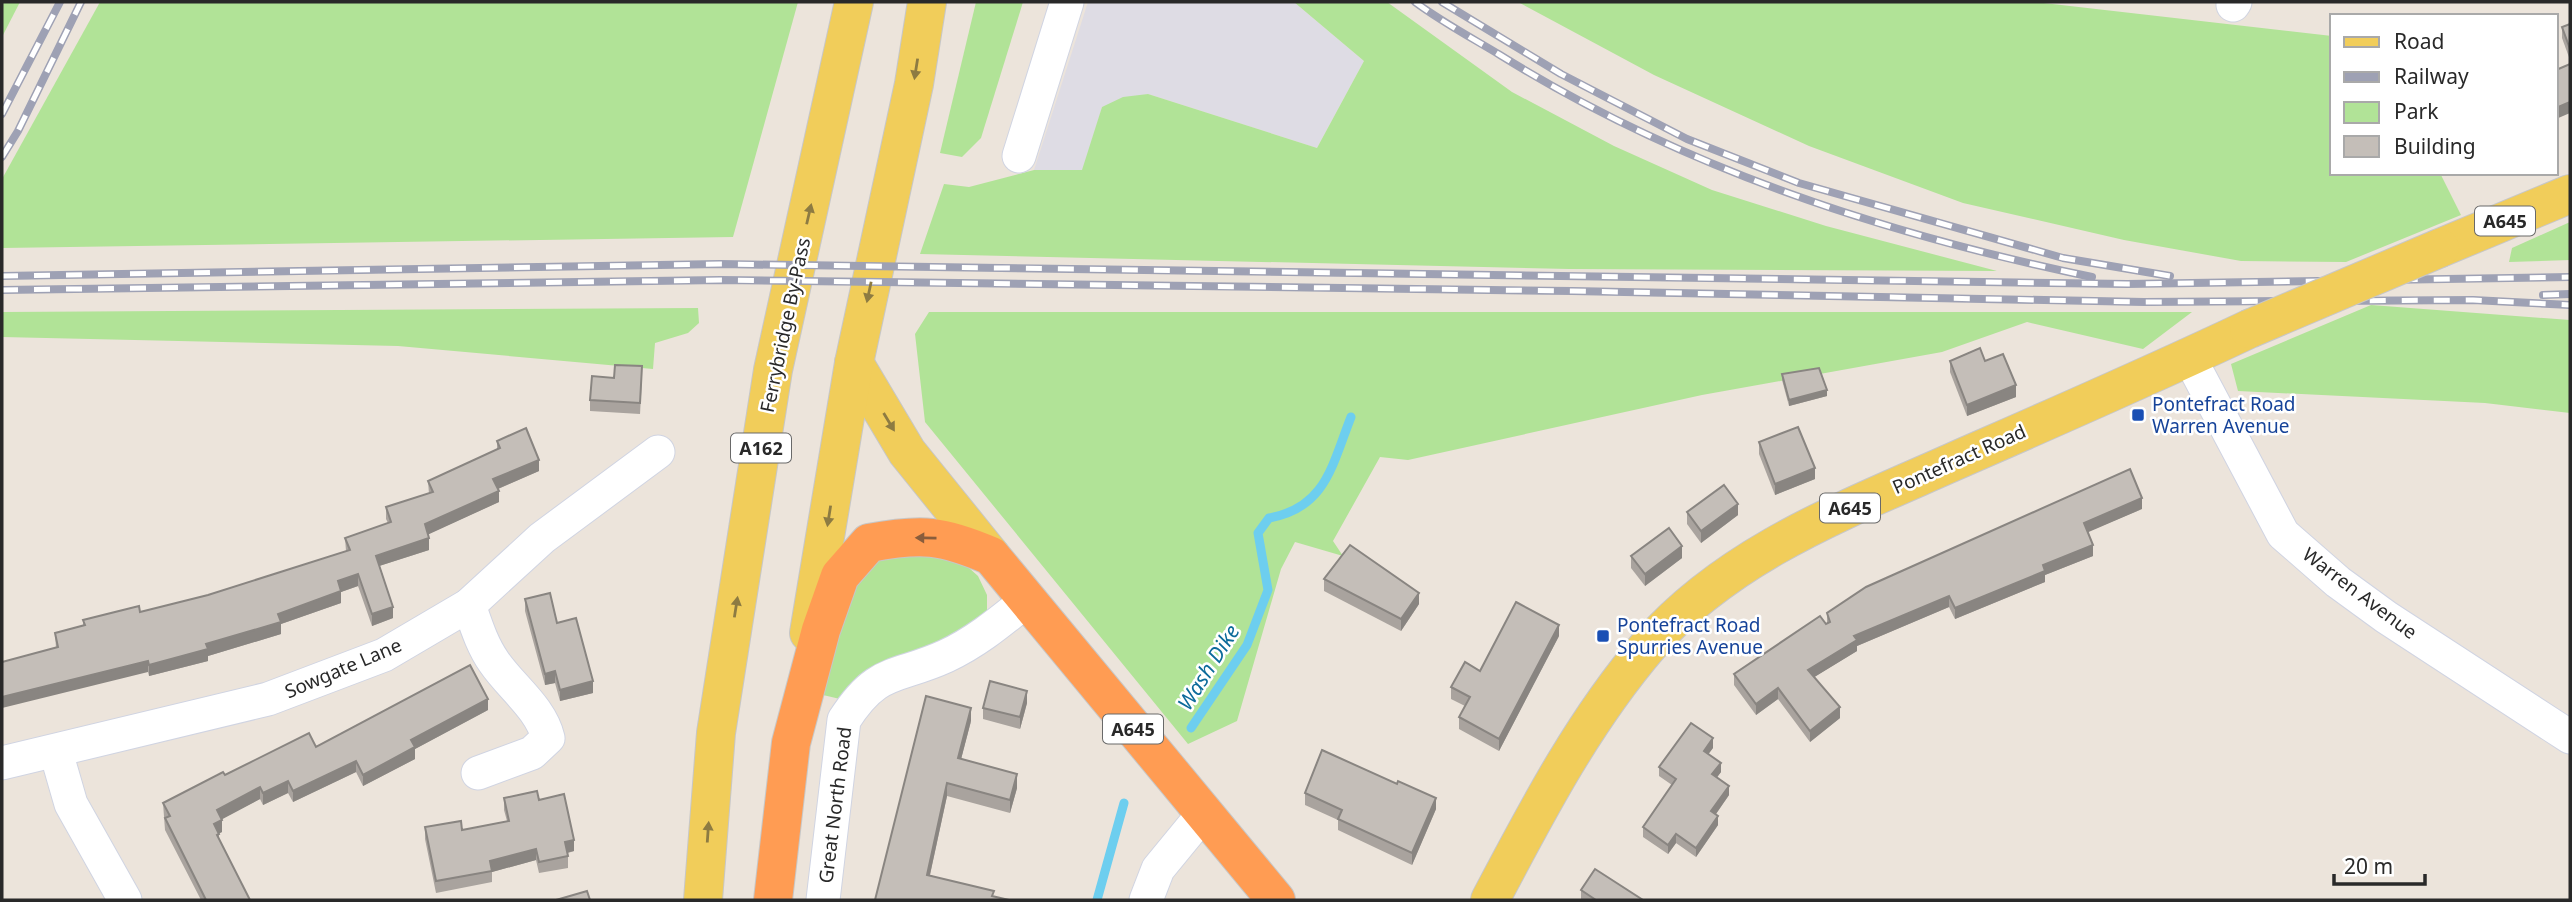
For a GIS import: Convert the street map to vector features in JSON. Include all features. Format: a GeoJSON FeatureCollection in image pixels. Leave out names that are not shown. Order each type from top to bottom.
{"type":"FeatureCollection","features":[{"type":"Feature","properties":{"kind":"highway"},"geometry":{"type":"LineString","coordinates":[[773,900],[791,743],[821,630],[840,576],[869,543],[927,537],[951,539],[991,556]]}},
{"type":"Feature","properties":{"kind":"highway","name":"A645"},"geometry":{"type":"LineString","coordinates":[[991,556],[1276,900]]}},
{"type":"Feature","properties":{"kind":"main road","name":"Ferrybridge By-Pass"},"geometry":{"type":"LineString","coordinates":[[703,897],[716,733],[773,370],[854,2]]}},
{"type":"Feature","properties":{"kind":"main road"},"geometry":{"type":"LineString","coordinates":[[791,743],[854,363],[914,84],[927,2]]}},
{"type":"Feature","properties":{"kind":"main road","name":"Pontefract Road"},"geometry":{"type":"LineString","coordinates":[[1490,900],[1567,757],[1650,644],[1716,583],[1787,536],[2249,329],[2570,194]]}},
{"type":"Feature","properties":{"kind":"main road"},"geometry":{"type":"LineString","coordinates":[[854,363],[907,452],[991,556]]}},
{"type":"Feature","properties":{"kind":"street"},"geometry":{"type":"LineString","coordinates":[[1020,156],[1067,2]]}},
{"type":"Feature","properties":{"kind":"street","name":"Warren Avenue"},"geometry":{"type":"LineString","coordinates":[[2189,357],[2283,534],[2338,582],[2386,617],[2570,737]]}},
{"type":"Feature","properties":{"kind":"street","name":"Sowgate Lane"},"geometry":{"type":"LineString","coordinates":[[2,763],[268,699],[384,654],[469,606],[542,538],[658,452]]}},
{"type":"Feature","properties":{"kind":"street","name":"Great North Road"},"geometry":{"type":"LineString","coordinates":[[823,900],[844,720],[860,696],[885,677],[944,657],[989,632],[1026,601]]}},
{"type":"Feature","properties":{"kind":"street"},"geometry":{"type":"LineString","coordinates":[[469,606],[480,637],[494,662],[545,723],[548,738],[532,753],[478,773]]}},
{"type":"Feature","properties":{"kind":"street"},"geometry":{"type":"LineString","coordinates":[[56,752],[71,804],[125,900]]}},
{"type":"Feature","properties":{"kind":"street"},"geometry":{"type":"LineString","coordinates":[[1146,900],[1158,869],[1203,813]]}},
{"type":"Feature","properties":{"kind":"shaded area"},"geometry":{"type":"Polygon","coordinates":[[[1088,2],[1294,2],[1364,61],[1317,148],[1148,94],[1102,107],[1083,170],[1034,170],[1088,2]]]}},
{"type":"Feature","properties":{"kind":"green space"},"geometry":{"type":"Polygon","coordinates":[[[2,2],[20,2],[2,37],[2,2]]]}},
{"type":"Feature","properties":{"kind":"green space"},"geometry":{"type":"Polygon","coordinates":[[[100,2],[798,2],[733,237],[2,248],[2,179],[100,2]]]}},
{"type":"Feature","properties":{"kind":"green space"},"geometry":{"type":"Polygon","coordinates":[[[976,2],[1023,2],[981,138],[962,157],[940,153],[976,2]]]}},
{"type":"Feature","properties":{"kind":"green space"},"geometry":{"type":"Polygon","coordinates":[[[1294,2],[1387,2],[1512,92],[1614,146],[1712,190],[1826,226],[1997,271],[1569,269],[920,254],[944,184],[969,187],[1034,170],[1082,170],[1102,107],[1123,97],[1148,94],[1317,148],[1364,61],[1294,2]]]}},
{"type":"Feature","properties":{"kind":"green space"},"geometry":{"type":"Polygon","coordinates":[[[1518,2],[2035,2],[2330,36],[2330,175],[2441,175],[2461,215],[2346,262],[2241,261],[2124,240],[1963,203],[1809,146],[1654,75],[1518,2]]]}},
{"type":"Feature","properties":{"kind":"green space"},"geometry":{"type":"Polygon","coordinates":[[[2570,222],[2570,260],[2509,262],[2512,248],[2570,222]]]}},
{"type":"Feature","properties":{"kind":"green space"},"geometry":{"type":"Polygon","coordinates":[[[2371,305],[2570,320],[2570,413],[2485,403],[2238,391],[2231,364],[2371,305]]]}},
{"type":"Feature","properties":{"kind":"green space"},"geometry":{"type":"Polygon","coordinates":[[[698,308],[699,323],[688,333],[655,343],[653,369],[398,346],[2,337],[2,312],[698,308]]]}},
{"type":"Feature","properties":{"kind":"green space"},"geometry":{"type":"Polygon","coordinates":[[[929,312],[2192,312],[2143,349],[2027,322],[1942,352],[1702,395],[1408,460],[1380,457],[1333,541],[1343,556],[1295,542],[1281,569],[1237,721],[1188,744],[925,422],[915,334],[929,312]]]}},
{"type":"Feature","properties":{"kind":"green space"},"geometry":{"type":"Polygon","coordinates":[[[894,553],[959,559],[978,576],[987,595],[987,611],[974,630],[887,661],[859,675],[840,699],[823,695],[831,640],[858,575],[879,559],[894,553]]]}},
{"type":"Feature","properties":{"kind":"building"},"geometry":{"type":"Polygon","coordinates":[[[2570,24],[2570,49],[2562,27],[2570,24]]]}},
{"type":"Feature","properties":{"kind":"building"},"geometry":{"type":"Polygon","coordinates":[[[2570,64],[2570,102],[2558,107],[2558,69],[2570,64]]]}},
{"type":"Feature","properties":{"kind":"building"},"geometry":{"type":"Polygon","coordinates":[[[1980,348],[1985,361],[2003,354],[2016,385],[1967,405],[1950,361],[1980,348]]]}},
{"type":"Feature","properties":{"kind":"building"},"geometry":{"type":"Polygon","coordinates":[[[615,365],[642,366],[640,403],[590,400],[592,376],[614,378],[615,365]]]}},
{"type":"Feature","properties":{"kind":"building"},"geometry":{"type":"Polygon","coordinates":[[[1819,368],[1827,390],[1789,400],[1782,374],[1819,368]]]}},
{"type":"Feature","properties":{"kind":"building"},"geometry":{"type":"Polygon","coordinates":[[[1798,427],[1815,468],[1775,484],[1759,442],[1798,427]]]}},
{"type":"Feature","properties":{"kind":"building"},"geometry":{"type":"Polygon","coordinates":[[[526,428],[539,460],[493,479],[499,491],[425,524],[429,538],[376,556],[393,607],[372,614],[358,574],[338,581],[341,591],[278,614],[281,622],[206,644],[208,649],[149,665],[148,661],[2,697],[2,662],[58,647],[55,633],[85,625],[83,620],[139,606],[140,612],[208,595],[350,550],[345,538],[391,522],[386,507],[433,492],[428,481],[500,448],[497,441],[526,428]]]}},
{"type":"Feature","properties":{"kind":"building"},"geometry":{"type":"Polygon","coordinates":[[[2130,469],[2142,498],[2084,523],[2093,545],[2043,565],[2045,571],[1955,608],[1949,596],[1854,636],[1857,640],[1808,670],[1840,707],[1810,731],[1778,688],[1756,704],[1734,674],[1820,616],[1826,624],[1830,622],[1827,613],[1866,587],[2130,469]]]}},
{"type":"Feature","properties":{"kind":"building"},"geometry":{"type":"Polygon","coordinates":[[[1724,485],[1738,504],[1701,531],[1687,512],[1724,485]]]}},
{"type":"Feature","properties":{"kind":"building"},"geometry":{"type":"Polygon","coordinates":[[[1669,528],[1682,546],[1645,574],[1631,556],[1669,528]]]}},
{"type":"Feature","properties":{"kind":"building"},"geometry":{"type":"Polygon","coordinates":[[[1350,545],[1419,593],[1401,619],[1324,579],[1350,545]]]}},
{"type":"Feature","properties":{"kind":"building"},"geometry":{"type":"Polygon","coordinates":[[[550,593],[557,623],[576,618],[593,681],[560,690],[555,671],[545,674],[525,599],[550,593]]]}},
{"type":"Feature","properties":{"kind":"building"},"geometry":{"type":"Polygon","coordinates":[[[1516,602],[1559,625],[1499,739],[1459,717],[1470,697],[1451,687],[1465,662],[1480,671],[1516,602]]]}},
{"type":"Feature","properties":{"kind":"building"},"geometry":{"type":"Polygon","coordinates":[[[470,665],[488,699],[411,740],[415,747],[363,775],[356,761],[293,791],[288,781],[263,793],[260,787],[217,810],[222,820],[214,824],[219,834],[217,835],[250,900],[206,900],[165,818],[170,816],[163,803],[309,733],[316,747],[470,665]]]}},
{"type":"Feature","properties":{"kind":"building"},"geometry":{"type":"Polygon","coordinates":[[[990,681],[1027,691],[1020,717],[983,708],[990,681]]]}},
{"type":"Feature","properties":{"kind":"building"},"geometry":{"type":"Polygon","coordinates":[[[926,696],[971,708],[958,758],[1017,774],[1010,800],[947,783],[927,875],[994,891],[992,896],[1009,900],[875,900],[926,696]]]}},
{"type":"Feature","properties":{"kind":"building"},"geometry":{"type":"Polygon","coordinates":[[[1691,723],[1713,738],[1704,751],[1721,763],[1712,774],[1729,786],[1711,811],[1718,816],[1696,848],[1676,834],[1668,845],[1643,827],[1676,779],[1659,767],[1691,723]]]}},
{"type":"Feature","properties":{"kind":"building"},"geometry":{"type":"Polygon","coordinates":[[[1322,750],[1397,784],[1398,781],[1436,798],[1412,853],[1338,819],[1342,810],[1305,793],[1322,750]]]}},
{"type":"Feature","properties":{"kind":"building"},"geometry":{"type":"Polygon","coordinates":[[[537,791],[539,800],[564,794],[574,840],[565,842],[568,856],[539,862],[536,849],[490,861],[492,871],[436,881],[425,827],[461,821],[462,830],[509,821],[504,798],[537,791]]]}},
{"type":"Feature","properties":{"kind":"building"},"geometry":{"type":"Polygon","coordinates":[[[1595,869],[1643,900],[1596,900],[1581,890],[1595,869]]]}},
{"type":"Feature","properties":{"kind":"building"},"geometry":{"type":"Polygon","coordinates":[[[587,891],[590,900],[556,900],[587,891]]]}},
{"type":"Feature","properties":{"kind":"waterway","name":"Wash Dike"},"geometry":{"type":"LineString","coordinates":[[1191,728],[1247,645],[1268,590],[1258,533],[1269,518],[1288,513],[1315,494],[1332,467],[1351,417]]}},
{"type":"Feature","properties":{"kind":"waterway","name":"Wash Dike"},"geometry":{"type":"LineString","coordinates":[[1097,900],[1124,803]]}},
{"type":"Feature","properties":{"kind":"railway"},"geometry":{"type":"LineString","coordinates":[[2,114],[60,2]]}},
{"type":"Feature","properties":{"kind":"railway"},"geometry":{"type":"LineString","coordinates":[[2,157],[18,131],[81,2]]}},
{"type":"Feature","properties":{"kind":"railway"},"geometry":{"type":"LineString","coordinates":[[1415,2],[1457,30],[1569,95],[1712,164],[1861,218],[2014,260],[2092,277]]}},
{"type":"Feature","properties":{"kind":"railway"},"geometry":{"type":"LineString","coordinates":[[1442,2],[1561,74],[1687,139],[1799,183],[2063,258],[2170,276]]}},
{"type":"Feature","properties":{"kind":"railway"},"geometry":{"type":"LineString","coordinates":[[2,276],[720,264],[2127,284],[2570,277]]}},
{"type":"Feature","properties":{"kind":"railway"},"geometry":{"type":"LineString","coordinates":[[2,290],[721,280],[1572,291],[2144,302],[2473,300],[2570,305]]}},
{"type":"Feature","properties":{"kind":"railway"},"geometry":{"type":"LineString","coordinates":[[2543,295],[2570,294]]}},
{"type":"Feature","properties":{"kind":"place","name":"Pontefract Road Warren Avenue"},"geometry":{"type":"Point","coordinates":[2138,415]}},
{"type":"Feature","properties":{"kind":"place","name":"Pontefract Road Spurries Avenue"},"geometry":{"type":"Point","coordinates":[1603,636]}}]}
